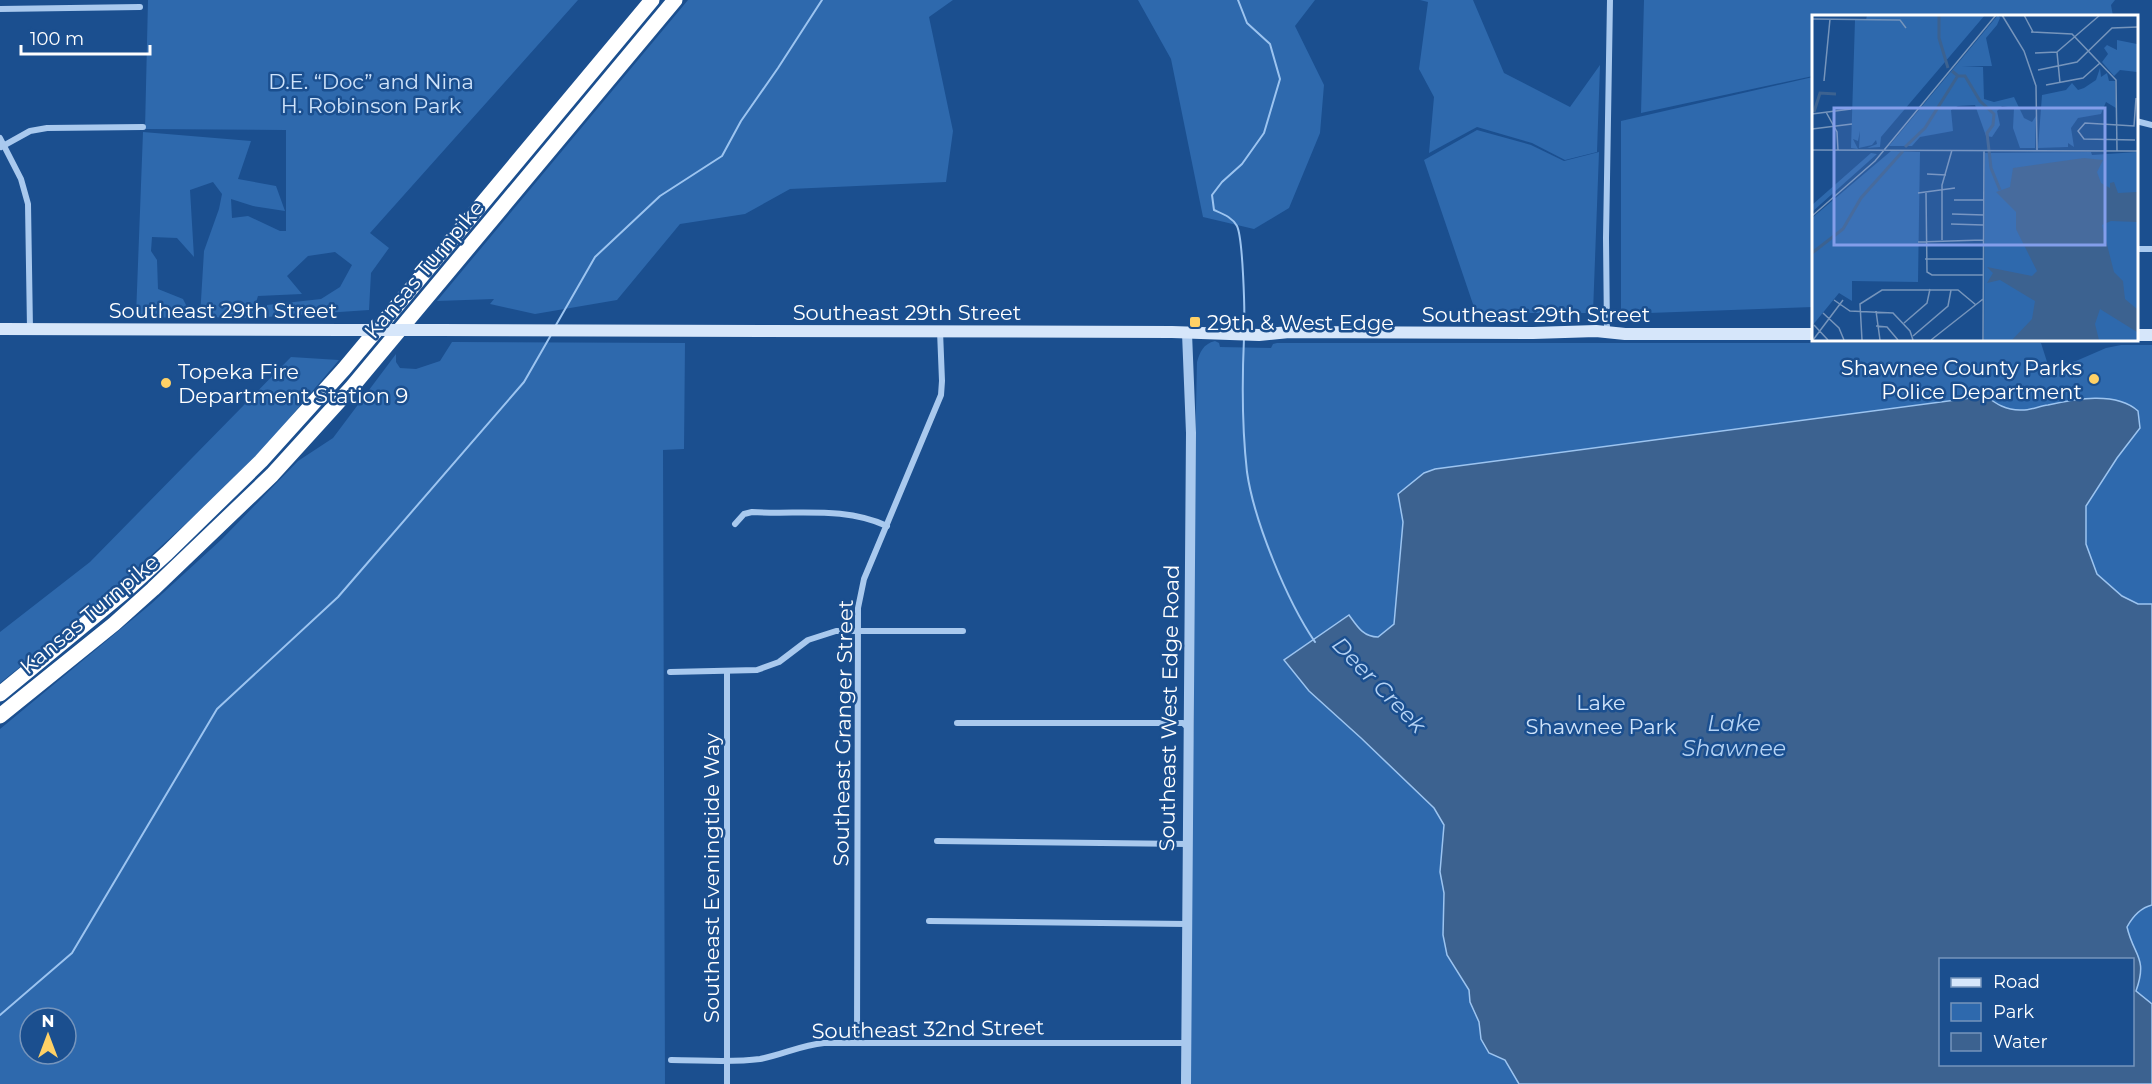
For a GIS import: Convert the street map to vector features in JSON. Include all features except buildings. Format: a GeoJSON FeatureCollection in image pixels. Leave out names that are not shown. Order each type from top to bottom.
{"type":"FeatureCollection","features":[{"type":"Feature","properties":{"kind":"highway","name":"Kansas Turnpike"},"geometry":{"type":"LineString","coordinates":[[0,694],[141,576],[261,461],[344,369],[652,0]]}},
{"type":"Feature","properties":{"kind":"highway","name":"Kansas Turnpike"},"geometry":{"type":"LineString","coordinates":[[0,716],[114,624],[272,475],[359,378],[675,0]]}},
{"type":"Feature","properties":{"kind":"main road","name":"Southeast 29th Street"},"geometry":{"type":"LineString","coordinates":[[0,329],[1812,334]]}},
{"type":"Feature","properties":{"kind":"street"},"geometry":{"type":"LineString","coordinates":[[1607,332],[1605,238],[1610,0]]}},
{"type":"Feature","properties":{"kind":"street"},"geometry":{"type":"LineString","coordinates":[[0,9],[140,7]]}},
{"type":"Feature","properties":{"kind":"street"},"geometry":{"type":"LineString","coordinates":[[2137,121],[2152,125]]}},
{"type":"Feature","properties":{"kind":"street"},"geometry":{"type":"LineString","coordinates":[[2,146],[30,131],[47,128],[143,127]]}},
{"type":"Feature","properties":{"kind":"street"},"geometry":{"type":"LineString","coordinates":[[0,138],[2,146],[21,179],[28,204],[30,329]]}},
{"type":"Feature","properties":{"kind":"street","name":"Southeast Granger Street"},"geometry":{"type":"LineString","coordinates":[[857,1043],[858,608],[864,579],[941,395],[940,331]]}},
{"type":"Feature","properties":{"kind":"street","name":"Southeast West Edge Road"},"geometry":{"type":"LineString","coordinates":[[1186,1084],[1191,433],[1187,333]]}},
{"type":"Feature","properties":{"kind":"street"},"geometry":{"type":"LineString","coordinates":[[735,524],[744,514],[753,512],[836,512],[866,518],[887,526]]}},
{"type":"Feature","properties":{"kind":"street"},"geometry":{"type":"LineString","coordinates":[[670,672],[750,672],[779,662],[801,645],[821,635],[836,631],[963,631]]}},
{"type":"Feature","properties":{"kind":"street","name":"Southeast Eveningtide Way"},"geometry":{"type":"LineString","coordinates":[[727,672],[727,1084]]}},
{"type":"Feature","properties":{"kind":"street"},"geometry":{"type":"LineString","coordinates":[[957,723],[1183,723],[1189,729]]}},
{"type":"Feature","properties":{"kind":"street"},"geometry":{"type":"LineString","coordinates":[[937,841],[1187,844]]}},
{"type":"Feature","properties":{"kind":"street"},"geometry":{"type":"LineString","coordinates":[[929,921],[1187,924]]}},
{"type":"Feature","properties":{"kind":"street","name":"Southeast 32nd Street"},"geometry":{"type":"LineString","coordinates":[[671,1060],[765,1058],[814,1044],[1186,1043]]}},
{"type":"Feature","properties":{"kind":"green space","name":"D.E. “Doc” and Nina H. Robinson Park"},"geometry":{"type":"Polygon","coordinates":[[[148,0],[578,0],[370,233],[389,248],[371,273],[369,310],[266,317],[267,305],[321,299],[340,287],[352,265],[335,252],[308,256],[287,276],[302,294],[258,296],[251,318],[200,317],[204,251],[222,194],[213,182],[190,190],[194,257],[177,238],[152,237],[151,251],[157,260],[158,289],[183,299],[193,319],[136,316],[143,132],[251,141],[238,179],[276,186],[285,211],[253,206],[231,199],[232,218],[248,216],[280,231],[286,231],[286,130],[145,129],[148,0]]]}},
{"type":"Feature","properties":{"kind":"green space"},"geometry":{"type":"Polygon","coordinates":[[[688,0],[953,0],[929,17],[953,131],[946,182],[790,189],[745,214],[680,224],[617,300],[535,314],[490,304],[494,299],[437,301],[688,0]]]}},
{"type":"Feature","properties":{"kind":"green space"},"geometry":{"type":"Polygon","coordinates":[[[1138,0],[1315,0],[1295,26],[1324,85],[1320,133],[1289,208],[1254,229],[1203,217],[1171,59],[1138,0]]]}},
{"type":"Feature","properties":{"kind":"green space"},"geometry":{"type":"Polygon","coordinates":[[[1420,0],[1473,0],[1504,73],[1570,107],[1600,65],[1597,152],[1565,160],[1532,143],[1477,127],[1429,153],[1434,97],[1419,69],[1428,2],[1420,0]]]}},
{"type":"Feature","properties":{"kind":"green space"},"geometry":{"type":"Polygon","coordinates":[[[1644,0],[2115,0],[2111,5],[2113,15],[1812,15],[1812,76],[1641,113],[1644,0]]]}},
{"type":"Feature","properties":{"kind":"green space"},"geometry":{"type":"Polygon","coordinates":[[[1812,77],[1812,307],[1621,314],[1621,121],[1812,77]]]}},
{"type":"Feature","properties":{"kind":"green space"},"geometry":{"type":"Polygon","coordinates":[[[1477,130],[1531,145],[1564,161],[1599,152],[1593,313],[1476,313],[1424,160],[1477,130]]]}},
{"type":"Feature","properties":{"kind":"green space","name":"Lake Shawnee"},"geometry":{"type":"Polygon","coordinates":[[[1215,341],[1220,347],[1271,348],[1277,343],[2041,343],[2049,368],[2076,361],[2106,348],[2121,345],[2152,345],[2152,1084],[1190,1084],[1191,780],[1194,722],[1194,496],[1197,362],[1199,355],[1208,344],[1215,341]]]}},
{"type":"Feature","properties":{"kind":"green space"},"geometry":{"type":"Polygon","coordinates":[[[452,342],[685,343],[684,449],[663,450],[665,1084],[0,1084],[0,729],[151,604],[222,539],[298,461],[333,438],[396,354],[396,362],[400,368],[416,369],[440,361],[452,342]]]}},
{"type":"Feature","properties":{"kind":"green space"},"geometry":{"type":"Polygon","coordinates":[[[291,357],[339,360],[264,448],[191,519],[92,609],[0,683],[0,632],[90,562],[291,357]]]}},
{"type":"Feature","properties":{"kind":"water","name":"Lake Shawnee"},"geometry":{"type":"Polygon","coordinates":[[[1986,396],[2002,406],[2015,410],[2095,398],[2118,401],[2138,411],[2140,428],[2117,458],[2086,506],[2086,544],[2097,574],[2122,596],[2138,604],[2152,604],[2152,905],[2137,913],[2127,927],[2139,958],[2141,971],[2136,991],[2152,1004],[2152,1084],[1519,1084],[1505,1060],[1489,1053],[1481,1039],[1479,1022],[1470,1002],[1469,990],[1447,955],[1443,935],[1444,893],[1440,872],[1444,825],[1434,808],[1309,691],[1284,660],[1349,615],[1361,630],[1373,637],[1378,637],[1394,624],[1403,522],[1398,494],[1424,473],[1435,469],[1986,396]]]}},
{"type":"Feature","properties":{"kind":"waterway"},"geometry":{"type":"LineString","coordinates":[[556,325],[595,257],[660,196],[722,156],[741,121],[822,0]]}},
{"type":"Feature","properties":{"kind":"waterway","name":"Deer Creek"},"geometry":{"type":"LineString","coordinates":[[1238,0],[1247,23],[1270,44],[1280,79],[1264,133],[1242,164],[1222,182],[1212,195],[1214,210],[1233,220],[1239,233],[1244,329]]}},
{"type":"Feature","properties":{"kind":"waterway"},"geometry":{"type":"LineString","coordinates":[[0,1015],[72,953],[217,709],[338,597],[524,382],[551,335]]}},
{"type":"Feature","properties":{"kind":"waterway","name":"Deer Creek"},"geometry":{"type":"LineString","coordinates":[[1244,338],[1243,422],[1251,492],[1273,560],[1304,625],[1315,642]]}},
{"type":"Feature","properties":{"kind":"place","name":"29th & West Edge"},"geometry":{"type":"Point","coordinates":[1195,322]}},
{"type":"Feature","properties":{"kind":"place","name":"Shawnee County Parks Police Department"},"geometry":{"type":"Point","coordinates":[2094,379]}},
{"type":"Feature","properties":{"kind":"place","name":"Topeka Fire Department Station 9"},"geometry":{"type":"Point","coordinates":[166,383]}},
{"type":"Feature","properties":{"kind":"park label","name":"Lake Shawnee Park"},"geometry":{"type":"Point","coordinates":[1601,714]}}]}
